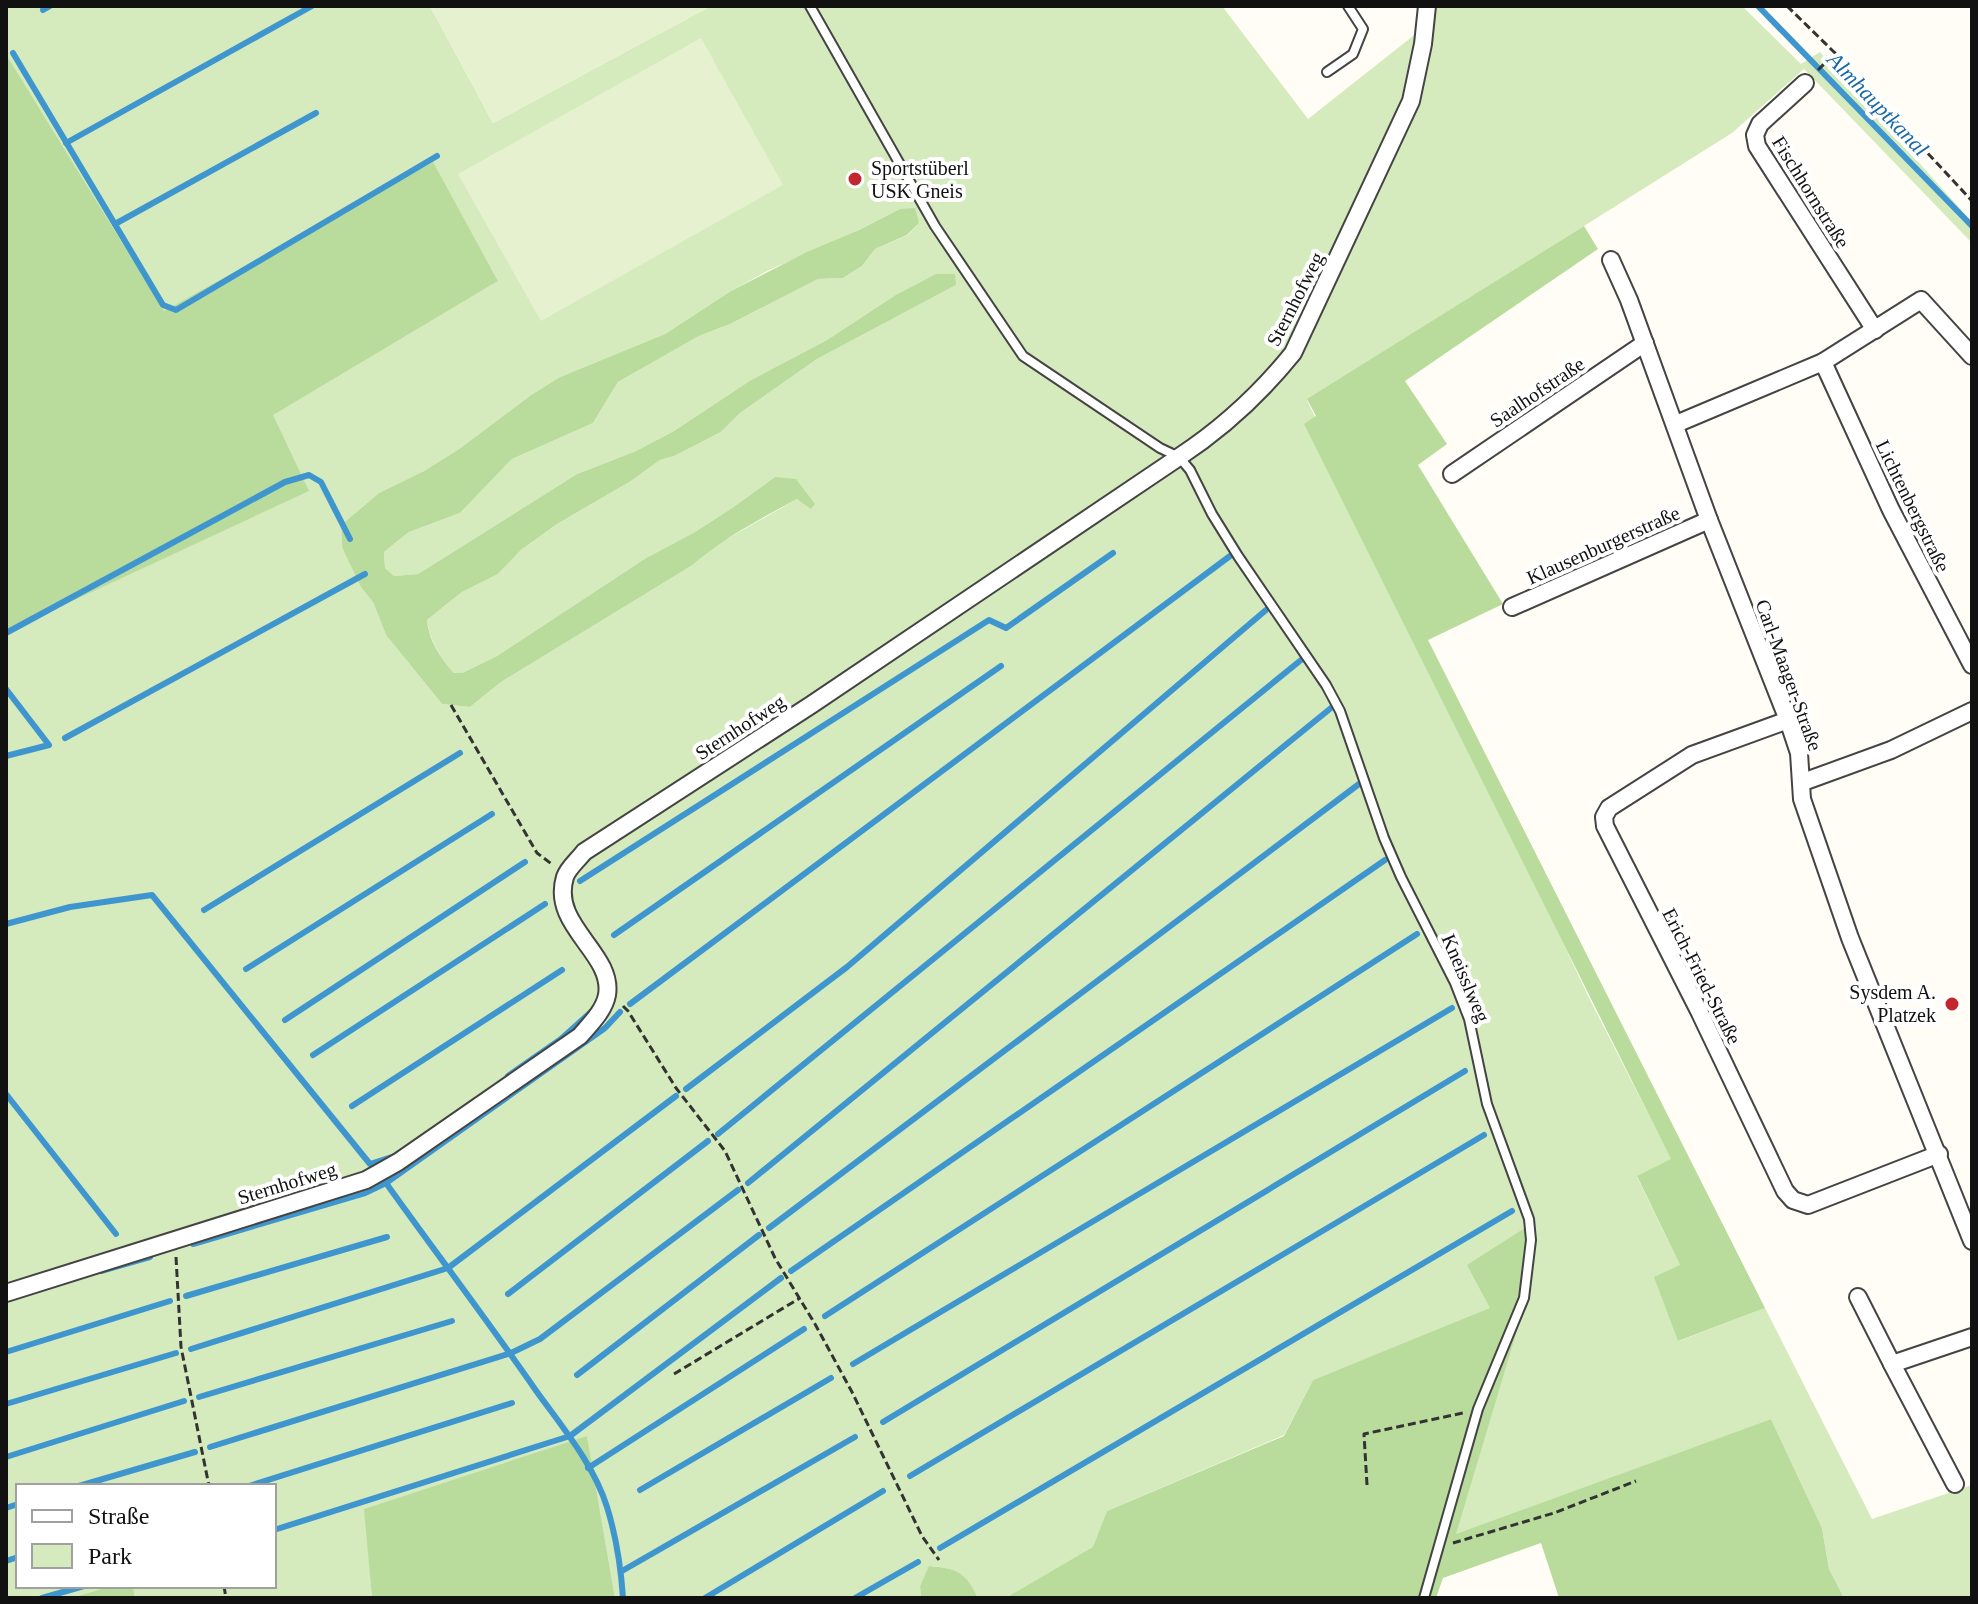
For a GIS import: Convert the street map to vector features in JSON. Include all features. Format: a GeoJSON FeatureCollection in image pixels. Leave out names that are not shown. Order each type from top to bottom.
{"type":"FeatureCollection","features":[{"type":"Feature","properties":{"kind":"street","name":"Sternhofweg"},"geometry":{"type":"LineString","coordinates":[[565,874],[584,852],[811,705],[1179,457],[1236,414],[1269,383],[1293,353],[1411,101],[1427,6]]}},
{"type":"Feature","properties":{"kind":"street","name":"Fischhornstraße"},"geometry":{"type":"LineString","coordinates":[[1805,83],[1760,124],[1755,135],[1757,146],[1875,330]]}},
{"type":"Feature","properties":{"kind":"street","name":"Carl-Maager-Straße"},"geometry":{"type":"LineString","coordinates":[[1611,260],[1788,720],[1799,753],[1802,799],[1850,938],[1972,1241]]}},
{"type":"Feature","properties":{"kind":"street"},"geometry":{"type":"LineString","coordinates":[[1676,424],[1823,362],[1921,300],[1972,356]]}},
{"type":"Feature","properties":{"kind":"street","name":"Saalhofstraße"},"geometry":{"type":"LineString","coordinates":[[1452,474],[1645,343]]}},
{"type":"Feature","properties":{"kind":"street","name":"Lichtenbergstraße"},"geometry":{"type":"LineString","coordinates":[[1823,362],[1891,510],[1972,665]]}},
{"type":"Feature","properties":{"kind":"street","name":"Klausenburgerstraße"},"geometry":{"type":"LineString","coordinates":[[1512,607],[1709,520]]}},
{"type":"Feature","properties":{"kind":"street"},"geometry":{"type":"LineString","coordinates":[[1803,782],[1891,750],[1972,711]]}},
{"type":"Feature","properties":{"kind":"street","name":"Erich-Fried-Straße"},"geometry":{"type":"LineString","coordinates":[[1788,720],[1692,755],[1609,808],[1604,817],[1605,826],[1700,1013],[1785,1191],[1793,1200],[1808,1205],[1939,1154]]}},
{"type":"Feature","properties":{"kind":"street"},"geometry":{"type":"LineString","coordinates":[[565,874],[562,898],[573,926],[602,967],[607,994]]}},
{"type":"Feature","properties":{"kind":"street","name":"Sternhofweg"},"geometry":{"type":"LineString","coordinates":[[6,1293],[366,1180],[398,1162],[580,1036],[598,1016],[607,994]]}},
{"type":"Feature","properties":{"kind":"street"},"geometry":{"type":"LineString","coordinates":[[1858,1297],[1955,1484]]}},
{"type":"Feature","properties":{"kind":"street"},"geometry":{"type":"LineString","coordinates":[[1892,1364],[1972,1337]]}},
{"type":"Feature","properties":{"kind":"lane"},"geometry":{"type":"LineString","coordinates":[[810,6],[935,226],[1023,356],[1160,448],[1179,457]]}},
{"type":"Feature","properties":{"kind":"lane"},"geometry":{"type":"LineString","coordinates":[[1327,72],[1353,54],[1363,29],[1348,6]]}},
{"type":"Feature","properties":{"kind":"lane","name":"Kneisslweg"},"geometry":{"type":"LineString","coordinates":[[1179,457],[1190,470],[1238,556],[1326,685],[1340,711],[1384,838],[1455,983],[1469,1019],[1487,1104],[1529,1219],[1531,1240],[1524,1298],[1478,1409],[1424,1598]]}},
{"type":"Feature","properties":{"kind":"path"},"geometry":{"type":"LineString","coordinates":[[1787,6],[1835,53],[1972,201]]}},
{"type":"Feature","properties":{"kind":"path"},"geometry":{"type":"LineString","coordinates":[[1805,83],[1835,53]]}},
{"type":"Feature","properties":{"kind":"path"},"geometry":{"type":"LineString","coordinates":[[451,705],[537,853],[565,874]]}},
{"type":"Feature","properties":{"kind":"path"},"geometry":{"type":"LineString","coordinates":[[607,994],[628,1011],[676,1088],[725,1151],[775,1258],[852,1392],[922,1536],[939,1560]]}},
{"type":"Feature","properties":{"kind":"path"},"geometry":{"type":"LineString","coordinates":[[172,1240],[181,1347],[209,1484]]}},
{"type":"Feature","properties":{"kind":"path"},"geometry":{"type":"LineString","coordinates":[[674,1374],[800,1298]]}},
{"type":"Feature","properties":{"kind":"path"},"geometry":{"type":"LineString","coordinates":[[1367,1485],[1364,1434],[1478,1409]]}},
{"type":"Feature","properties":{"kind":"path"},"geometry":{"type":"LineString","coordinates":[[1438,1548],[1554,1513],[1636,1481]]}},
{"type":"Feature","properties":{"kind":"green space"},"geometry":{"type":"Polygon","coordinates":[[[6,6],[430,6],[493,123],[711,6],[1222,6],[1308,119],[1432,21],[1434,6],[1742,6],[1801,64],[1820,52],[1972,222],[1972,243],[1804,69],[1732,133],[1307,400],[1590,1000],[1672,1160],[1637,1177],[1680,1265],[1679,1341],[1765,1308],[1872,1519],[1972,1485],[1972,1598],[1844,1598],[1829,1569],[1822,1528],[1771,1419],[1455,1535],[1528,1294],[1313,1380],[1284,1435],[1107,1511],[1094,1547],[1005,1598],[978,1598],[959,1573],[930,1566],[920,1586],[921,1598],[615,1598],[587,1437],[365,1509],[372,1598],[135,1598],[133,1588],[276,1588],[276,1484],[16,1484],[16,1588],[104,1588],[71,1598],[6,1598],[6,632],[308,491],[272,415],[498,281],[432,162],[164,312],[6,54],[6,6]],[[900,209],[767,271],[665,334],[560,377],[459,449],[424,471],[379,493],[341,525],[342,547],[373,602],[386,635],[442,704],[470,707],[501,682],[691,566],[713,547],[797,499],[775,477],[695,532],[646,558],[497,656],[462,673],[454,673],[440,655],[427,620],[462,592],[498,574],[521,550],[557,524],[631,481],[660,460],[721,432],[740,413],[817,359],[956,285],[894,296],[827,340],[751,380],[674,431],[636,451],[577,474],[418,574],[394,576],[385,568],[384,552],[409,532],[460,513],[512,459],[593,423],[618,382],[699,336],[730,324],[818,279],[843,278],[862,266],[875,249],[908,235],[919,223],[900,209]]]}},
{"type":"Feature","properties":{"kind":"green space"},"geometry":{"type":"Polygon","coordinates":[[[430,6],[711,6],[493,123],[430,6]]]}},
{"type":"Feature","properties":{"kind":"green space"},"geometry":{"type":"Polygon","coordinates":[[[701,38],[783,185],[541,321],[458,174],[701,38]]]}},
{"type":"Feature","properties":{"kind":"green space"},"geometry":{"type":"Polygon","coordinates":[[[6,54],[164,311],[433,162],[498,281],[273,415],[309,491],[6,632],[6,54]]]}},
{"type":"Feature","properties":{"kind":"green space"},"geometry":{"type":"Polygon","coordinates":[[[915,208],[919,223],[907,235],[875,249],[862,266],[843,278],[818,279],[730,324],[699,336],[618,382],[593,423],[512,459],[460,513],[409,532],[384,552],[385,568],[394,576],[418,574],[577,474],[636,451],[674,431],[751,380],[827,340],[894,296],[936,274],[955,274],[956,285],[817,359],[740,413],[721,432],[660,460],[631,481],[557,524],[521,550],[498,574],[462,592],[427,620],[430,635],[454,673],[462,673],[497,656],[646,558],[695,532],[775,477],[796,479],[815,504],[811,509],[797,499],[756,522],[691,566],[501,682],[470,707],[442,704],[386,635],[373,602],[361,587],[342,547],[341,525],[379,493],[424,471],[459,449],[560,377],[665,334],[731,291],[807,252],[900,209],[915,208]]]}},
{"type":"Feature","properties":{"kind":"green space"},"geometry":{"type":"Polygon","coordinates":[[[1584,226],[1598,249],[1405,381],[1447,444],[1418,465],[1503,604],[1428,640],[1765,1308],[1678,1341],[1654,1277],[1680,1265],[1637,1176],[1671,1159],[1304,424],[1316,416],[1307,399],[1584,226]]]}},
{"type":"Feature","properties":{"kind":"green space"},"geometry":{"type":"Polygon","coordinates":[[[1531,1224],[1528,1294],[1456,1534],[1771,1419],[1822,1528],[1829,1569],[1844,1598],[1559,1598],[1541,1543],[1443,1578],[1436,1598],[1005,1598],[1093,1547],[1107,1511],[1284,1436],[1313,1380],[1490,1308],[1467,1265],[1531,1224]]]}},
{"type":"Feature","properties":{"kind":"green space"},"geometry":{"type":"Polygon","coordinates":[[[587,1436],[615,1598],[372,1598],[364,1509],[587,1436]]]}},
{"type":"Feature","properties":{"kind":"green space"},"geometry":{"type":"Polygon","coordinates":[[[929,1566],[959,1573],[969,1582],[978,1598],[921,1598],[920,1586],[929,1566]]]}},
{"type":"Feature","properties":{"kind":"green space"},"geometry":{"type":"Polygon","coordinates":[[[104,1588],[133,1588],[135,1598],[71,1598],[104,1588]]]}},
{"type":"Feature","properties":{"kind":"waterway"},"geometry":{"type":"LineString","coordinates":[[43,10],[50,6]]}},
{"type":"Feature","properties":{"kind":"waterway"},"geometry":{"type":"LineString","coordinates":[[66,143],[312,6]]}},
{"type":"Feature","properties":{"kind":"waterway","name":"Almhauptkanal"},"geometry":{"type":"LineString","coordinates":[[1758,6],[1972,226]]}},
{"type":"Feature","properties":{"kind":"waterway"},"geometry":{"type":"LineString","coordinates":[[13,53],[163,305],[176,310],[437,156]]}},
{"type":"Feature","properties":{"kind":"waterway"},"geometry":{"type":"LineString","coordinates":[[115,224],[316,113]]}},
{"type":"Feature","properties":{"kind":"waterway"},"geometry":{"type":"LineString","coordinates":[[6,633],[285,482],[309,475],[321,482],[350,539]]}},
{"type":"Feature","properties":{"kind":"waterway"},"geometry":{"type":"LineString","coordinates":[[580,881],[989,620],[1006,628],[1113,553]]}},
{"type":"Feature","properties":{"kind":"waterway"},"geometry":{"type":"LineString","coordinates":[[630,1004],[1230,556]]}},
{"type":"Feature","properties":{"kind":"waterway"},"geometry":{"type":"LineString","coordinates":[[65,738],[365,574]]}},
{"type":"Feature","properties":{"kind":"waterway"},"geometry":{"type":"LineString","coordinates":[[686,1089],[847,967],[1266,610]]}},
{"type":"Feature","properties":{"kind":"waterway"},"geometry":{"type":"LineString","coordinates":[[718,1134],[1301,660]]}},
{"type":"Feature","properties":{"kind":"waterway"},"geometry":{"type":"LineString","coordinates":[[614,935],[1001,666]]}},
{"type":"Feature","properties":{"kind":"waterway"},"geometry":{"type":"LineString","coordinates":[[6,689],[49,745],[6,756]]}},
{"type":"Feature","properties":{"kind":"waterway"},"geometry":{"type":"LineString","coordinates":[[748,1183],[1331,708]]}},
{"type":"Feature","properties":{"kind":"waterway"},"geometry":{"type":"LineString","coordinates":[[204,910],[460,753]]}},
{"type":"Feature","properties":{"kind":"waterway"},"geometry":{"type":"LineString","coordinates":[[769,1228],[1359,784]]}},
{"type":"Feature","properties":{"kind":"waterway"},"geometry":{"type":"LineString","coordinates":[[246,969],[492,814]]}},
{"type":"Feature","properties":{"kind":"waterway"},"geometry":{"type":"LineString","coordinates":[[791,1271],[1385,860]]}},
{"type":"Feature","properties":{"kind":"waterway"},"geometry":{"type":"LineString","coordinates":[[285,1020],[525,862]]}},
{"type":"Feature","properties":{"kind":"waterway"},"geometry":{"type":"LineString","coordinates":[[6,924],[70,907],[152,895],[370,1164],[398,1155]]}},
{"type":"Feature","properties":{"kind":"waterway"},"geometry":{"type":"LineString","coordinates":[[313,1055],[545,904]]}},
{"type":"Feature","properties":{"kind":"waterway"},"geometry":{"type":"LineString","coordinates":[[825,1316],[1417,934]]}},
{"type":"Feature","properties":{"kind":"waterway"},"geometry":{"type":"LineString","coordinates":[[352,1106],[562,970]]}},
{"type":"Feature","properties":{"kind":"waterway"},"geometry":{"type":"LineString","coordinates":[[853,1364],[1452,1008]]}},
{"type":"Feature","properties":{"kind":"waterway"},"geometry":{"type":"LineString","coordinates":[[508,1076],[561,1039],[591,1012]]}},
{"type":"Feature","properties":{"kind":"waterway"},"geometry":{"type":"LineString","coordinates":[[193,1244],[365,1193],[386,1183],[605,1028],[620,1012]]}},
{"type":"Feature","properties":{"kind":"waterway"},"geometry":{"type":"LineString","coordinates":[[883,1422],[1465,1071]]}},
{"type":"Feature","properties":{"kind":"waterway"},"geometry":{"type":"LineString","coordinates":[[6,1094],[116,1234]]}},
{"type":"Feature","properties":{"kind":"waterway"},"geometry":{"type":"LineString","coordinates":[[191,1349],[448,1268],[676,1096]]}},
{"type":"Feature","properties":{"kind":"waterway"},"geometry":{"type":"LineString","coordinates":[[910,1476],[1484,1135]]}},
{"type":"Feature","properties":{"kind":"waterway"},"geometry":{"type":"LineString","coordinates":[[508,1294],[708,1141]]}},
{"type":"Feature","properties":{"kind":"waterway"},"geometry":{"type":"LineString","coordinates":[[386,1183],[586,1462],[610,1518],[618,1552],[623,1598]]}},
{"type":"Feature","properties":{"kind":"waterway"},"geometry":{"type":"LineString","coordinates":[[210,1447],[511,1353],[540,1339],[738,1190]]}},
{"type":"Feature","properties":{"kind":"waterway"},"geometry":{"type":"LineString","coordinates":[[940,1548],[1512,1211]]}},
{"type":"Feature","properties":{"kind":"waterway"},"geometry":{"type":"LineString","coordinates":[[577,1375],[759,1235]]}},
{"type":"Feature","properties":{"kind":"waterway"},"geometry":{"type":"LineString","coordinates":[[186,1296],[387,1237]]}},
{"type":"Feature","properties":{"kind":"waterway"},"geometry":{"type":"LineString","coordinates":[[101,1271],[150,1257]]}},
{"type":"Feature","properties":{"kind":"waterway"},"geometry":{"type":"LineString","coordinates":[[276,1529],[570,1436],[781,1278]]}},
{"type":"Feature","properties":{"kind":"waterway"},"geometry":{"type":"LineString","coordinates":[[6,1352],[170,1301]]}},
{"type":"Feature","properties":{"kind":"waterway"},"geometry":{"type":"LineString","coordinates":[[199,1397],[452,1321]]}},
{"type":"Feature","properties":{"kind":"waterway"},"geometry":{"type":"LineString","coordinates":[[588,1468],[804,1329]]}},
{"type":"Feature","properties":{"kind":"waterway"},"geometry":{"type":"LineString","coordinates":[[6,1404],[176,1353]]}},
{"type":"Feature","properties":{"kind":"waterway"},"geometry":{"type":"LineString","coordinates":[[640,1490],[831,1378]]}},
{"type":"Feature","properties":{"kind":"waterway"},"geometry":{"type":"LineString","coordinates":[[6,1457],[184,1401]]}},
{"type":"Feature","properties":{"kind":"waterway"},"geometry":{"type":"LineString","coordinates":[[255,1484],[512,1403]]}},
{"type":"Feature","properties":{"kind":"waterway"},"geometry":{"type":"LineString","coordinates":[[622,1571],[855,1437]]}},
{"type":"Feature","properties":{"kind":"waterway"},"geometry":{"type":"LineString","coordinates":[[86,1484],[195,1452]]}},
{"type":"Feature","properties":{"kind":"waterway"},"geometry":{"type":"LineString","coordinates":[[705,1598],[883,1491]]}},
{"type":"Feature","properties":{"kind":"waterway"},"geometry":{"type":"LineString","coordinates":[[6,1508],[16,1505]]}},
{"type":"Feature","properties":{"kind":"waterway"},"geometry":{"type":"LineString","coordinates":[[6,1561],[16,1558]]}},
{"type":"Feature","properties":{"kind":"waterway"},"geometry":{"type":"LineString","coordinates":[[855,1598],[918,1562]]}},
{"type":"Feature","properties":{"kind":"waterway"},"geometry":{"type":"LineString","coordinates":[[42,1598],[77,1588]]}},
{"type":"Feature","properties":{"kind":"place","name":"Sportstüberl USK Gneis"},"geometry":{"type":"Point","coordinates":[855,179]}},
{"type":"Feature","properties":{"kind":"place","name":"Sysdem A. Platzek"},"geometry":{"type":"Point","coordinates":[1952,1004]}}]}
